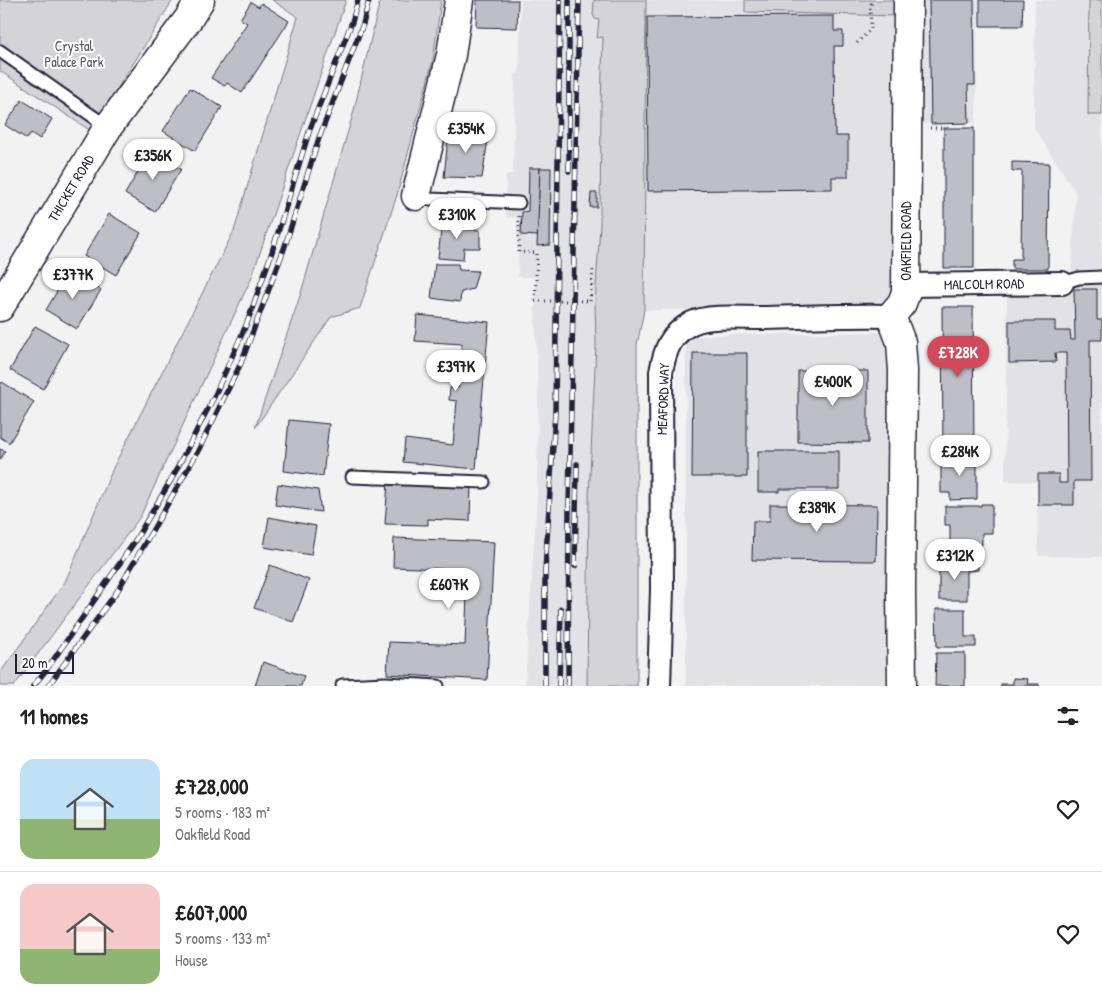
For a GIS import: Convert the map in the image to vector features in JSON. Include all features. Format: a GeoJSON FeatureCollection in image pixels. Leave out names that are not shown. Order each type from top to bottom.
{"type":"FeatureCollection","features":[{"type":"Feature","properties":{"kind":"street","name":"THICKET ROAD"},"geometry":{"type":"LineString","coordinates":[[0,307],[108,127],[189,18],[200,0]]}},
{"type":"Feature","properties":{"kind":"street"},"geometry":{"type":"LineString","coordinates":[[416,196],[451,55],[459,0]]}},
{"type":"Feature","properties":{"kind":"street","name":"OAKFIELD ROAD"},"geometry":{"type":"LineString","coordinates":[[891,316],[902,303],[906,292],[908,0]]}},
{"type":"Feature","properties":{"kind":"street","name":"MALCOLM ROAD"},"geometry":{"type":"LineString","coordinates":[[906,285],[1062,283]]}},
{"type":"Feature","properties":{"kind":"street"},"geometry":{"type":"LineString","coordinates":[[891,316],[901,342],[903,371],[900,590],[902,686]]}},
{"type":"Feature","properties":{"kind":"street","name":"MEAFORD WAY"},"geometry":{"type":"LineString","coordinates":[[660,686],[662,588],[661,372],[664,351],[677,332],[694,322],[715,318],[891,316]]}},
{"type":"Feature","properties":{"kind":"lane"},"geometry":{"type":"LineString","coordinates":[[0,51],[108,127]]}},
{"type":"Feature","properties":{"kind":"lane"},"geometry":{"type":"LineString","coordinates":[[416,196],[430,199],[519,203]]}},
{"type":"Feature","properties":{"kind":"lane"},"geometry":{"type":"LineString","coordinates":[[1062,283],[1079,278],[1102,277]]}},
{"type":"Feature","properties":{"kind":"lane"},"geometry":{"type":"LineString","coordinates":[[352,477],[484,482]]}},
{"type":"Feature","properties":{"kind":"lane"},"geometry":{"type":"LineString","coordinates":[[342,685],[386,683],[438,686]]}},
{"type":"Feature","properties":{"kind":"path"},"geometry":{"type":"LineString","coordinates":[[857,43],[871,29],[870,6],[873,0]]}},
{"type":"Feature","properties":{"kind":"path"},"geometry":{"type":"LineString","coordinates":[[519,203],[519,252],[537,253],[535,301],[590,301],[593,269]]}},
{"type":"Feature","properties":{"kind":"shaded area"},"geometry":{"type":"Polygon","coordinates":[[[521,0],[594,0],[593,15],[599,19],[597,38],[603,37],[600,225],[595,303],[596,345],[589,496],[587,686],[525,686],[537,495],[536,277],[518,277],[517,218],[506,217],[506,176],[513,173],[515,75],[519,74],[521,0]]]}},
{"type":"Feature","properties":{"kind":"shaded area"},"geometry":{"type":"Polygon","coordinates":[[[646,0],[978,0],[976,123],[916,124],[914,308],[644,310],[646,0]]]}},
{"type":"Feature","properties":{"kind":"shaded area"},"geometry":{"type":"Polygon","coordinates":[[[1035,0],[1102,0],[1102,557],[1038,556],[1037,482],[1005,481],[1007,288],[1071,280],[1076,193],[1034,128],[1035,0]]]}},
{"type":"Feature","properties":{"kind":"shaded area"},"geometry":{"type":"Polygon","coordinates":[[[895,332],[893,686],[686,686],[686,337],[895,332]]]}},
{"type":"Feature","properties":{"kind":"green space","name":"Crystal Palace Park"},"geometry":{"type":"Polygon","coordinates":[[[0,0],[173,0],[91,131],[0,71],[0,0]]]}},
{"type":"Feature","properties":{"kind":"green space"},"geometry":{"type":"Polygon","coordinates":[[[272,0],[346,0],[251,279],[140,517],[14,686],[0,686],[0,673],[65,582],[114,466],[234,231],[298,17],[272,0]]]}},
{"type":"Feature","properties":{"kind":"green space"},"geometry":{"type":"Polygon","coordinates":[[[380,0],[441,0],[433,60],[397,195],[360,308],[331,317],[255,428],[301,293],[353,114],[380,0]]]}},
{"type":"Feature","properties":{"kind":"green space"},"geometry":{"type":"Polygon","coordinates":[[[594,0],[646,0],[644,310],[637,345],[637,686],[587,686],[589,496],[596,345],[595,303],[600,225],[603,37],[597,38],[599,20],[595,19],[593,15],[594,0]]]}},
{"type":"Feature","properties":{"kind":"green space"},"geometry":{"type":"Polygon","coordinates":[[[745,0],[897,0],[896,16],[745,12],[745,0]]]}},
{"type":"Feature","properties":{"kind":"green space"},"geometry":{"type":"Polygon","coordinates":[[[1089,0],[1102,0],[1102,115],[1088,115],[1089,0]]]}},
{"type":"Feature","properties":{"kind":"building"},"geometry":{"type":"Polygon","coordinates":[[[477,0],[518,0],[517,28],[476,27],[477,0]]]}},
{"type":"Feature","properties":{"kind":"building"},"geometry":{"type":"Polygon","coordinates":[[[929,0],[974,0],[975,85],[968,85],[969,123],[931,124],[929,0]]]}},
{"type":"Feature","properties":{"kind":"building"},"geometry":{"type":"Polygon","coordinates":[[[980,0],[1023,0],[1022,26],[980,26],[980,0]]]}},
{"type":"Feature","properties":{"kind":"building"},"geometry":{"type":"Polygon","coordinates":[[[251,2],[259,7],[261,3],[289,21],[242,93],[227,83],[225,86],[211,78],[247,23],[240,19],[251,2]]]}},
{"type":"Feature","properties":{"kind":"building"},"geometry":{"type":"Polygon","coordinates":[[[834,16],[834,31],[843,31],[843,46],[834,46],[835,136],[848,136],[848,177],[832,177],[832,189],[648,191],[647,17],[834,16]]]}},
{"type":"Feature","properties":{"kind":"building"},"geometry":{"type":"Polygon","coordinates":[[[190,88],[222,107],[195,151],[163,131],[190,88]]]}},
{"type":"Feature","properties":{"kind":"building"},"geometry":{"type":"Polygon","coordinates":[[[22,100],[52,119],[40,139],[31,133],[27,139],[5,125],[22,100]]]}},
{"type":"Feature","properties":{"kind":"building"},"geometry":{"type":"Polygon","coordinates":[[[449,128],[489,133],[482,178],[444,177],[449,128]]]}},
{"type":"Feature","properties":{"kind":"building"},"geometry":{"type":"Polygon","coordinates":[[[944,128],[974,128],[974,268],[944,268],[944,128]]]}},
{"type":"Feature","properties":{"kind":"building"},"geometry":{"type":"Polygon","coordinates":[[[150,151],[181,169],[155,212],[125,194],[150,151]]]}},
{"type":"Feature","properties":{"kind":"building"},"geometry":{"type":"Polygon","coordinates":[[[1012,162],[1049,163],[1048,269],[1012,269],[1012,259],[1021,259],[1022,171],[1012,171],[1012,162]]]}},
{"type":"Feature","properties":{"kind":"building"},"geometry":{"type":"Polygon","coordinates":[[[529,168],[540,168],[538,236],[521,235],[522,212],[528,211],[529,168]]]}},
{"type":"Feature","properties":{"kind":"building"},"geometry":{"type":"Polygon","coordinates":[[[540,168],[551,168],[550,245],[537,246],[540,168]]]}},
{"type":"Feature","properties":{"kind":"building"},"geometry":{"type":"Polygon","coordinates":[[[591,193],[597,193],[597,207],[590,207],[591,193]]]}},
{"type":"Feature","properties":{"kind":"building"},"geometry":{"type":"Polygon","coordinates":[[[109,214],[141,233],[116,275],[84,256],[109,214]]]}},
{"type":"Feature","properties":{"kind":"building"},"geometry":{"type":"Polygon","coordinates":[[[442,221],[466,223],[466,229],[480,230],[480,248],[464,248],[463,260],[438,258],[442,221]]]}},
{"type":"Feature","properties":{"kind":"building"},"geometry":{"type":"Polygon","coordinates":[[[435,264],[458,264],[459,270],[478,271],[473,289],[461,292],[460,302],[431,298],[435,264]]]}},
{"type":"Feature","properties":{"kind":"building"},"geometry":{"type":"Polygon","coordinates":[[[69,271],[101,290],[77,329],[46,310],[69,271]]]}},
{"type":"Feature","properties":{"kind":"building"},"geometry":{"type":"Polygon","coordinates":[[[1074,289],[1097,289],[1097,320],[1102,320],[1102,340],[1090,340],[1091,481],[1074,481],[1074,505],[1038,505],[1038,474],[1059,474],[1059,483],[1067,483],[1066,353],[1055,353],[1056,362],[1009,363],[1009,321],[1055,321],[1055,331],[1070,331],[1071,340],[1075,340],[1074,289]]]}},
{"type":"Feature","properties":{"kind":"building"},"geometry":{"type":"Polygon","coordinates":[[[942,307],[973,307],[974,448],[943,448],[942,307]]]}},
{"type":"Feature","properties":{"kind":"building"},"geometry":{"type":"Polygon","coordinates":[[[417,315],[489,322],[476,469],[403,462],[405,439],[453,445],[457,401],[449,400],[450,388],[458,388],[462,344],[415,341],[417,315]]]}},
{"type":"Feature","properties":{"kind":"building"},"geometry":{"type":"Polygon","coordinates":[[[35,326],[68,344],[43,389],[10,370],[35,326]]]}},
{"type":"Feature","properties":{"kind":"building"},"geometry":{"type":"Polygon","coordinates":[[[693,353],[747,353],[747,477],[692,477],[693,353]]]}},
{"type":"Feature","properties":{"kind":"building"},"geometry":{"type":"Polygon","coordinates":[[[798,371],[868,371],[868,443],[798,442],[798,371]]]}},
{"type":"Feature","properties":{"kind":"building"},"geometry":{"type":"Polygon","coordinates":[[[2,382],[34,402],[9,443],[0,437],[0,386],[2,382]]]}},
{"type":"Feature","properties":{"kind":"building"},"geometry":{"type":"Polygon","coordinates":[[[289,420],[329,424],[323,476],[284,471],[289,420]]]}},
{"type":"Feature","properties":{"kind":"building"},"geometry":{"type":"Polygon","coordinates":[[[0,449],[5,451],[0,460],[0,449]]]}},
{"type":"Feature","properties":{"kind":"building"},"geometry":{"type":"Polygon","coordinates":[[[758,451],[839,451],[839,489],[779,489],[779,492],[758,492],[758,451]]]}},
{"type":"Feature","properties":{"kind":"building"},"geometry":{"type":"Polygon","coordinates":[[[950,454],[977,454],[977,499],[950,500],[950,493],[941,493],[941,461],[950,461],[950,454]]]}},
{"type":"Feature","properties":{"kind":"building"},"geometry":{"type":"Polygon","coordinates":[[[388,482],[471,484],[470,521],[428,519],[428,525],[385,524],[388,482]]]}},
{"type":"Feature","properties":{"kind":"building"},"geometry":{"type":"Polygon","coordinates":[[[278,484],[318,490],[321,512],[275,505],[278,484]]]}},
{"type":"Feature","properties":{"kind":"building"},"geometry":{"type":"Polygon","coordinates":[[[770,504],[877,505],[876,561],[752,560],[753,521],[770,521],[770,504]]]}},
{"type":"Feature","properties":{"kind":"building"},"geometry":{"type":"Polygon","coordinates":[[[981,504],[992,504],[992,533],[982,533],[982,545],[950,545],[950,525],[945,525],[945,506],[981,506],[981,504]]]}},
{"type":"Feature","properties":{"kind":"building"},"geometry":{"type":"Polygon","coordinates":[[[269,517],[316,526],[311,555],[264,547],[269,517]]]}},
{"type":"Feature","properties":{"kind":"building"},"geometry":{"type":"Polygon","coordinates":[[[394,538],[494,542],[487,680],[387,674],[389,642],[465,645],[468,570],[393,567],[394,538]]]}},
{"type":"Feature","properties":{"kind":"building"},"geometry":{"type":"Polygon","coordinates":[[[966,560],[978,561],[978,570],[967,571],[967,600],[939,600],[939,565],[967,564],[966,560]]]}},
{"type":"Feature","properties":{"kind":"building"},"geometry":{"type":"Polygon","coordinates":[[[270,565],[309,580],[293,622],[254,608],[270,565]]]}},
{"type":"Feature","properties":{"kind":"building"},"geometry":{"type":"Polygon","coordinates":[[[936,609],[965,609],[965,637],[976,637],[976,647],[937,647],[936,609]]]}},
{"type":"Feature","properties":{"kind":"building"},"geometry":{"type":"Polygon","coordinates":[[[936,653],[965,653],[965,686],[935,686],[936,653]]]}},
{"type":"Feature","properties":{"kind":"building"},"geometry":{"type":"Polygon","coordinates":[[[263,662],[304,676],[301,686],[255,686],[263,662]]]}},
{"type":"Feature","properties":{"kind":"building"},"geometry":{"type":"Polygon","coordinates":[[[1013,678],[1028,679],[1027,684],[1039,684],[1039,686],[1001,686],[1001,684],[1013,684],[1013,678]]]}},
{"type":"Feature","properties":{"kind":"railway"},"geometry":{"type":"LineString","coordinates":[[33,686],[47,669],[133,544],[171,480],[214,397],[247,323],[271,255],[310,129],[352,22],[358,0]]}},
{"type":"Feature","properties":{"kind":"railway"},"geometry":{"type":"LineString","coordinates":[[48,686],[118,590],[197,453],[241,363],[284,249],[319,138],[363,24],[369,0]]}},
{"type":"Feature","properties":{"kind":"railway"},"geometry":{"type":"LineString","coordinates":[[545,686],[545,571],[555,413],[560,0]]}},
{"type":"Feature","properties":{"kind":"railway"},"geometry":{"type":"LineString","coordinates":[[569,0],[569,171]]}},
{"type":"Feature","properties":{"kind":"railway"},"geometry":{"type":"LineString","coordinates":[[568,686],[569,506],[579,0]]}},
{"type":"Feature","properties":{"kind":"railway"},"geometry":{"type":"LineString","coordinates":[[575,566],[577,464]]}},
{"type":"Feature","properties":{"kind":"railway"},"geometry":{"type":"LineString","coordinates":[[559,686],[561,609]]}}]}
